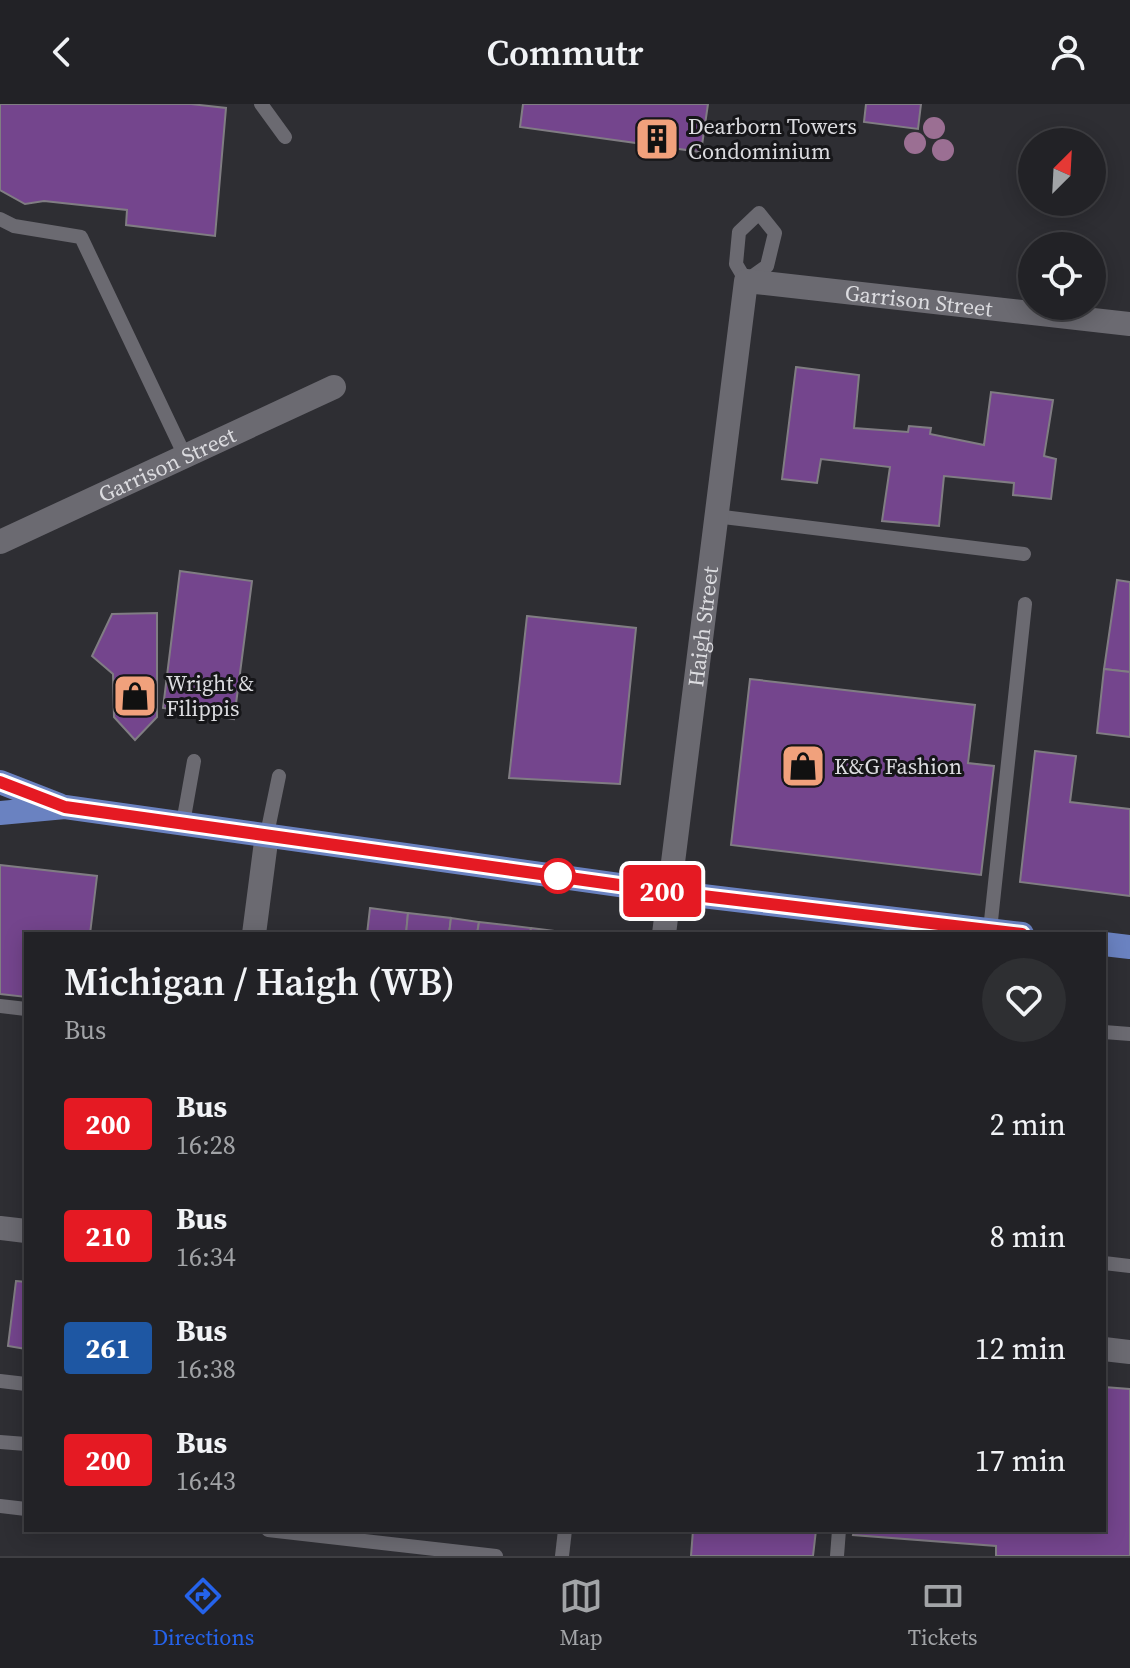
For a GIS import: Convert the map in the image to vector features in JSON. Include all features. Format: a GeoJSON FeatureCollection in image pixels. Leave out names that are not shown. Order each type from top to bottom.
{"type":"FeatureCollection","features":[{"type":"Feature","properties":{"kind":"main road"},"geometry":{"type":"LineString","coordinates":[[0,782],[65,807]]}},
{"type":"Feature","properties":{"kind":"main road"},"geometry":{"type":"LineString","coordinates":[[0,813],[65,807],[669,892],[1002,932]]}},
{"type":"Feature","properties":{"kind":"main road"},"geometry":{"type":"LineString","coordinates":[[1106,944],[1130,947]]}},
{"type":"Feature","properties":{"kind":"street","name":"Garrison Street"},"geometry":{"type":"LineString","coordinates":[[741,317],[746,281],[1130,324]]}},
{"type":"Feature","properties":{"kind":"street","name":"Haigh Street"},"geometry":{"type":"LineString","coordinates":[[664,932],[741,317]]}},
{"type":"Feature","properties":{"kind":"street","name":"Garrison Street"},"geometry":{"type":"LineString","coordinates":[[0,542],[334,387]]}},
{"type":"Feature","properties":{"kind":"street"},"geometry":{"type":"LineString","coordinates":[[254,932],[267,834]]}},
{"type":"Feature","properties":{"kind":"street"},"geometry":{"type":"LineString","coordinates":[[0,1228],[24,1231]]}},
{"type":"Feature","properties":{"kind":"street"},"geometry":{"type":"LineString","coordinates":[[1106,1349],[1130,1352]]}},
{"type":"Feature","properties":{"kind":"lane"},"geometry":{"type":"LineString","coordinates":[[261,104],[285,137]]}},
{"type":"Feature","properties":{"kind":"lane"},"geometry":{"type":"LineString","coordinates":[[0,219],[14,226],[81,237],[185,456]]}},
{"type":"Feature","properties":{"kind":"lane"},"geometry":{"type":"LineString","coordinates":[[715,516],[1024,554]]}},
{"type":"Feature","properties":{"kind":"lane"},"geometry":{"type":"LineString","coordinates":[[990,930],[1025,604]]}},
{"type":"Feature","properties":{"kind":"lane"},"geometry":{"type":"LineString","coordinates":[[183,823],[194,761]]}},
{"type":"Feature","properties":{"kind":"lane"},"geometry":{"type":"LineString","coordinates":[[267,834],[279,776]]}},
{"type":"Feature","properties":{"kind":"lane"},"geometry":{"type":"LineString","coordinates":[[0,1006],[24,1009]]}},
{"type":"Feature","properties":{"kind":"lane"},"geometry":{"type":"LineString","coordinates":[[1106,1032],[1130,1034]]}},
{"type":"Feature","properties":{"kind":"lane"},"geometry":{"type":"LineString","coordinates":[[1106,1263],[1130,1266]]}},
{"type":"Feature","properties":{"kind":"lane"},"geometry":{"type":"LineString","coordinates":[[0,1381],[24,1384]]}},
{"type":"Feature","properties":{"kind":"lane"},"geometry":{"type":"LineString","coordinates":[[0,1442],[24,1444]]}},
{"type":"Feature","properties":{"kind":"lane"},"geometry":{"type":"LineString","coordinates":[[0,1506],[24,1509]]}},
{"type":"Feature","properties":{"kind":"lane"},"geometry":{"type":"LineString","coordinates":[[286,1532],[496,1556]]}},
{"type":"Feature","properties":{"kind":"lane"},"geometry":{"type":"LineString","coordinates":[[562,1556],[565,1532]]}},
{"type":"Feature","properties":{"kind":"lane"},"geometry":{"type":"LineString","coordinates":[[837,1556],[839,1532]]}},
{"type":"Feature","properties":{"kind":"building"},"geometry":{"type":"Polygon","coordinates":[[[0,104],[191,104],[226,108],[215,236],[126,225],[127,210],[44,201],[25,204],[0,190],[0,104]]]}},
{"type":"Feature","properties":{"kind":"building","name":"Dearborn Towers Condominium"},"geometry":{"type":"Polygon","coordinates":[[[523,104],[708,104],[701,152],[520,127],[523,104]]]}},
{"type":"Feature","properties":{"kind":"building"},"geometry":{"type":"Polygon","coordinates":[[[866,104],[921,104],[918,129],[864,122],[866,104]]]}},
{"type":"Feature","properties":{"kind":"building"},"geometry":{"type":"Polygon","coordinates":[[[796,367],[859,375],[854,428],[908,432],[909,426],[931,428],[930,434],[984,445],[991,392],[1053,400],[1044,456],[1056,459],[1051,499],[1013,495],[1014,483],[944,476],[939,526],[882,521],[890,467],[821,459],[817,483],[782,479],[796,367]]]}},
{"type":"Feature","properties":{"kind":"building"},"geometry":{"type":"Polygon","coordinates":[[[180,571],[252,581],[234,719],[163,708],[180,571]]]}},
{"type":"Feature","properties":{"kind":"building"},"geometry":{"type":"Polygon","coordinates":[[[1117,580],[1130,582],[1130,672],[1104,669],[1117,580]]]}},
{"type":"Feature","properties":{"kind":"building","name":"Wright & Filippis"},"geometry":{"type":"Polygon","coordinates":[[[157,613],[157,717],[135,740],[114,717],[113,674],[92,656],[112,614],[157,613]]]}},
{"type":"Feature","properties":{"kind":"building"},"geometry":{"type":"Polygon","coordinates":[[[527,616],[636,628],[620,784],[509,778],[527,616]]]}},
{"type":"Feature","properties":{"kind":"building"},"geometry":{"type":"Polygon","coordinates":[[[1104,669],[1130,672],[1130,737],[1097,733],[1104,669]]]}},
{"type":"Feature","properties":{"kind":"building"},"geometry":{"type":"Polygon","coordinates":[[[750,679],[975,705],[968,763],[994,766],[981,875],[731,845],[750,679]]]}},
{"type":"Feature","properties":{"kind":"building"},"geometry":{"type":"Polygon","coordinates":[[[1035,751],[1076,756],[1070,802],[1130,809],[1130,896],[1020,882],[1035,751]]]}},
{"type":"Feature","properties":{"kind":"building"},"geometry":{"type":"Polygon","coordinates":[[[0,865],[97,876],[90,932],[24,932],[24,997],[0,994],[0,865]]]}},
{"type":"Feature","properties":{"kind":"building"},"geometry":{"type":"Polygon","coordinates":[[[370,908],[408,913],[406,932],[367,932],[370,908]]]}},
{"type":"Feature","properties":{"kind":"building"},"geometry":{"type":"Polygon","coordinates":[[[408,913],[451,918],[449,932],[406,932],[408,913]]]}},
{"type":"Feature","properties":{"kind":"building"},"geometry":{"type":"Polygon","coordinates":[[[451,918],[479,922],[477,932],[449,932],[451,918]]]}},
{"type":"Feature","properties":{"kind":"building"},"geometry":{"type":"Polygon","coordinates":[[[479,922],[531,928],[530,932],[477,932],[479,922]]]}},
{"type":"Feature","properties":{"kind":"building"},"geometry":{"type":"Polygon","coordinates":[[[531,928],[562,932],[530,932],[531,928]]]}},
{"type":"Feature","properties":{"kind":"building"},"geometry":{"type":"Polygon","coordinates":[[[16,1281],[24,1282],[24,1349],[8,1346],[16,1281]]]}},
{"type":"Feature","properties":{"kind":"building"},"geometry":{"type":"Polygon","coordinates":[[[1106,1387],[1130,1389],[1130,1556],[996,1556],[996,1546],[853,1535],[854,1532],[1106,1532],[1106,1387]]]}},
{"type":"Feature","properties":{"kind":"building"},"geometry":{"type":"Polygon","coordinates":[[[693,1532],[816,1532],[813,1556],[691,1556],[693,1532]]]}},
{"type":"Feature","properties":{"kind":"bus line","name":"200"},"geometry":{"type":"LineString","coordinates":[[0,782],[65,807],[669,892],[1005,932]]}},
{"type":"Feature","properties":{"kind":"place","name":"Dearborn Towers Condominium"},"geometry":{"type":"Point","coordinates":[657,139]}},
{"type":"Feature","properties":{"kind":"place","name":"Wright & Filippis"},"geometry":{"type":"Point","coordinates":[135,696]}},
{"type":"Feature","properties":{"kind":"place","name":"K&G Fashion"},"geometry":{"type":"Point","coordinates":[803,766]}}]}
